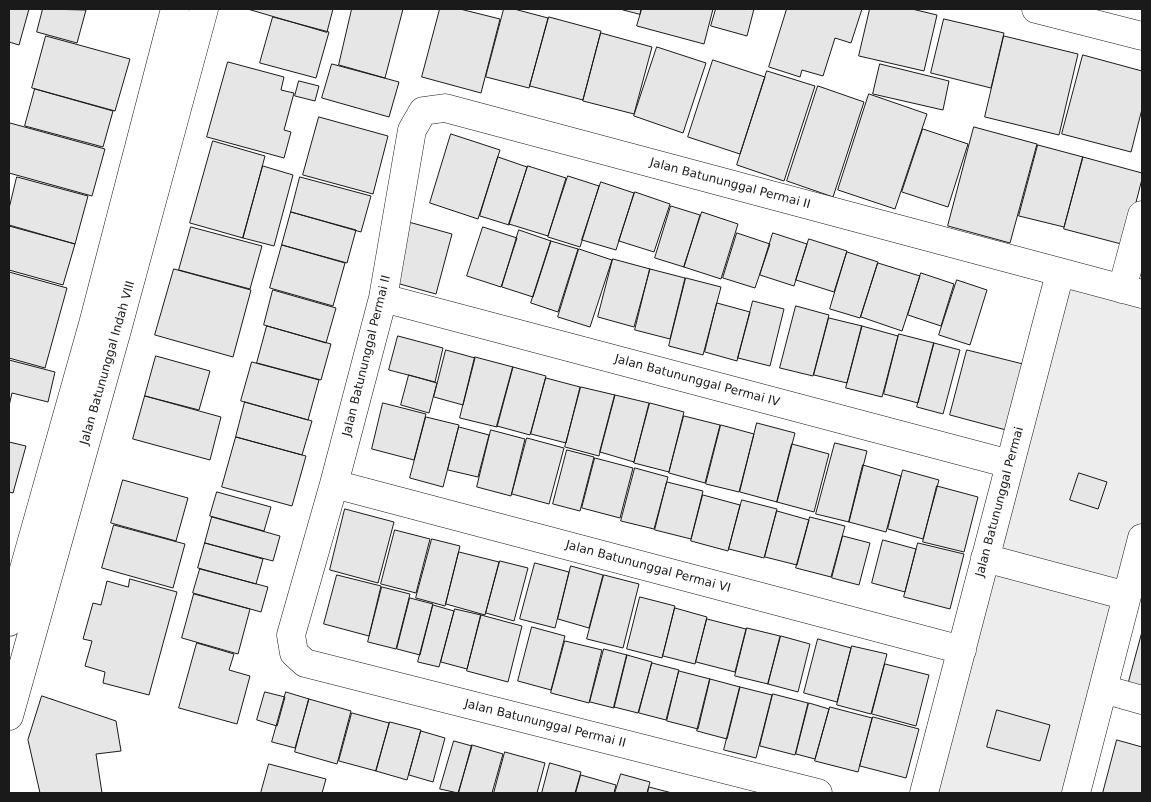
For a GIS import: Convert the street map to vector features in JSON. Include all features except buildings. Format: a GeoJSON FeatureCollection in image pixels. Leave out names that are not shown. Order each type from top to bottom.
{"type":"FeatureCollection","features":[{"type":"Feature","properties":{"kind":"street","name":"Jalan Batununggal Indah VIII"},"geometry":{"type":"LineString","coordinates":[[9,716],[105,327],[175,9]]}},
{"type":"Feature","properties":{"kind":"street","name":"Jalan Batununggal Indah VIII"},"geometry":{"type":"LineString","coordinates":[[9,622],[105,327],[204,9]]}},
{"type":"Feature","properties":{"kind":"street"},"geometry":{"type":"LineString","coordinates":[[1036,9],[1142,36]]}},
{"type":"Feature","properties":{"kind":"street","name":"Jalan Batununggal Permai II"},"geometry":{"type":"LineString","coordinates":[[818,793],[305,662],[294,654],[291,635],[334,484],[383,298],[412,130],[423,112],[445,108],[1060,272]]}},
{"type":"Feature","properties":{"kind":"street"},"geometry":{"type":"LineString","coordinates":[[1060,272],[1132,291],[1142,215]]}},
{"type":"Feature","properties":{"kind":"street","name":"Jalan Batununggal Permai"},"geometry":{"type":"LineString","coordinates":[[924,793],[1060,272]]}},
{"type":"Feature","properties":{"kind":"street","name":"Jalan Batununggal Permai IV"},"geometry":{"type":"LineString","coordinates":[[383,298],[1010,464]]}},
{"type":"Feature","properties":{"kind":"street","name":"Jalan Batununggal Permai VI"},"geometry":{"type":"LineString","coordinates":[[334,484],[962,650]]}},
{"type":"Feature","properties":{"kind":"street"},"geometry":{"type":"LineString","coordinates":[[1076,793],[1142,538]]}},
{"type":"Feature","properties":{"kind":"street"},"geometry":{"type":"LineString","coordinates":[[985,558],[1127,596]]}},
{"type":"Feature","properties":{"kind":"street"},"geometry":{"type":"LineString","coordinates":[[1103,689],[1142,700]]}},
{"type":"Feature","properties":{"kind":"shaded area"},"geometry":{"type":"Polygon","coordinates":[[[1063,277],[1142,298],[1142,525],[1070,793],[930,793],[1063,277]]]}}]}
